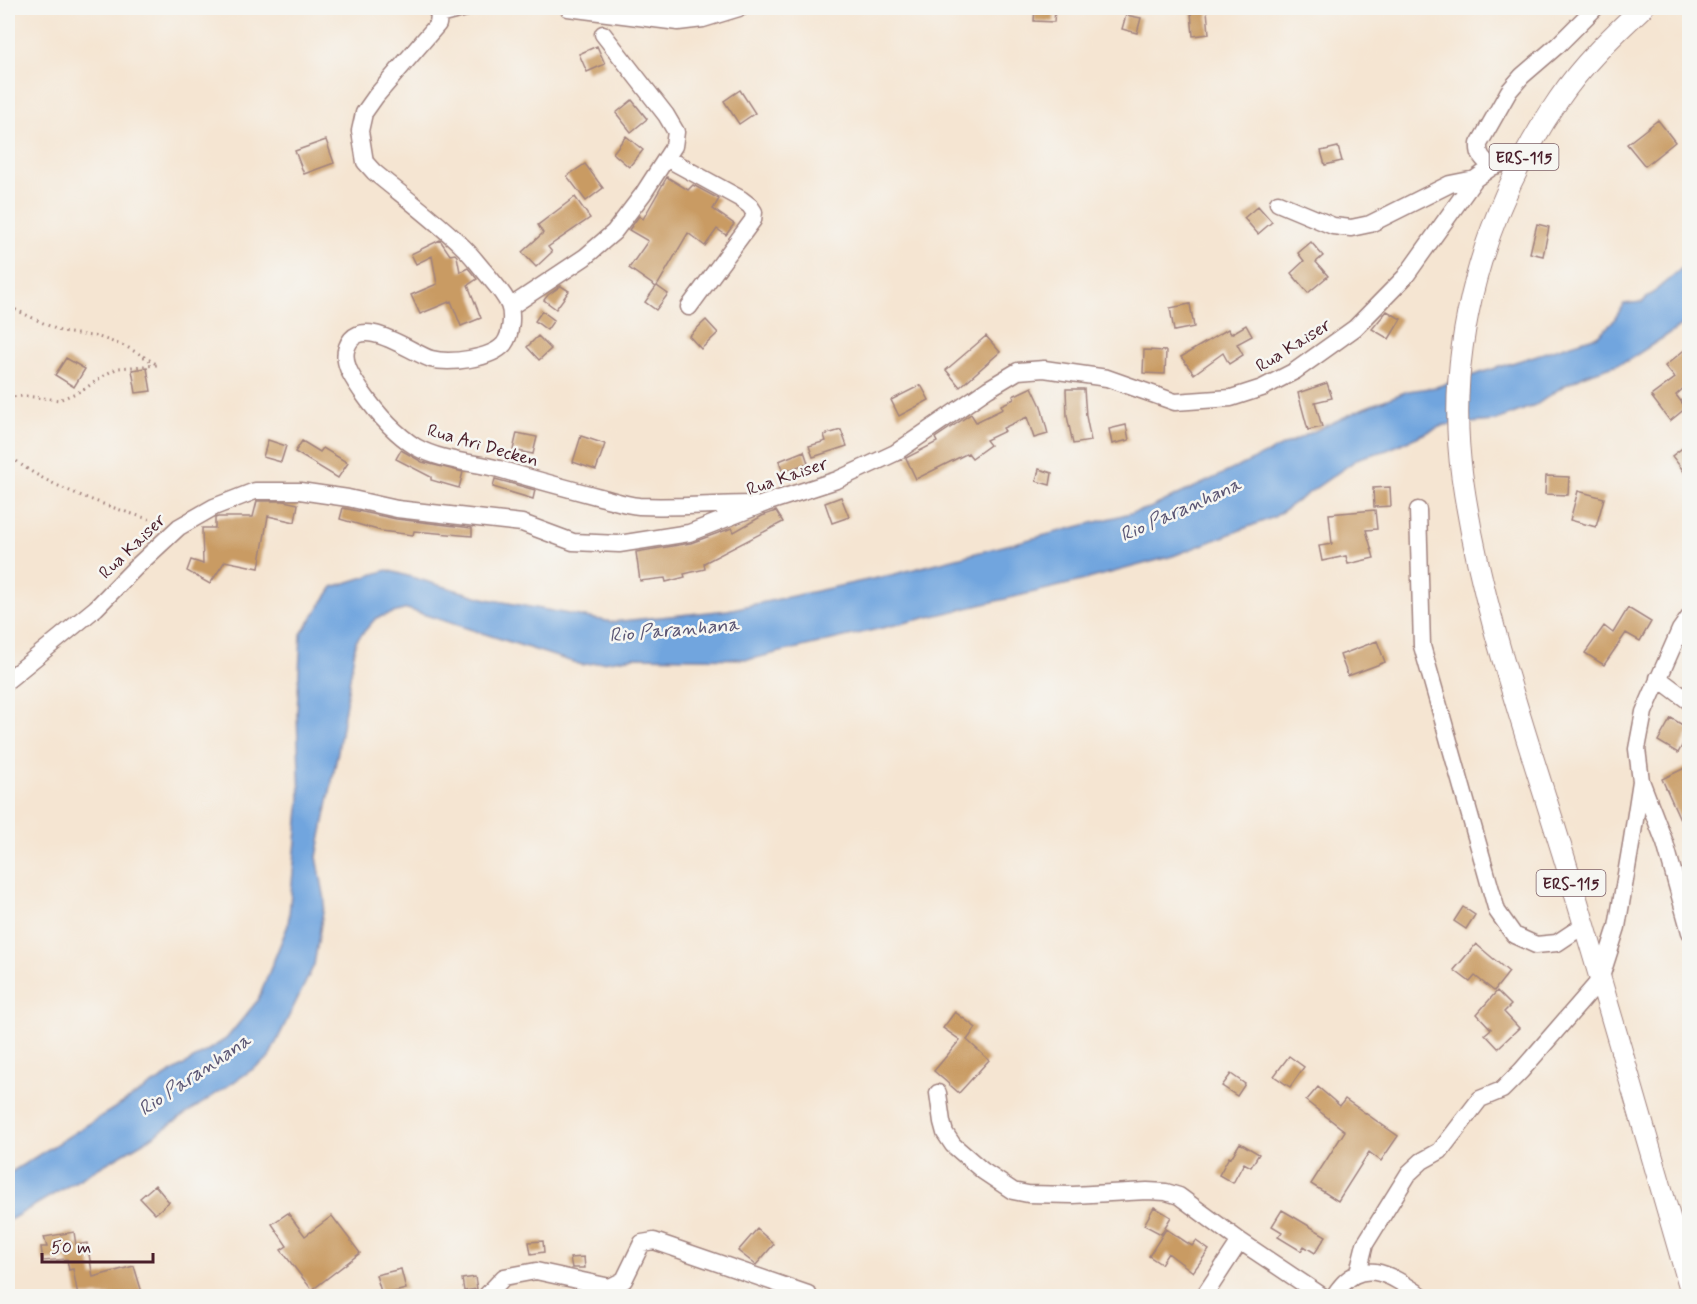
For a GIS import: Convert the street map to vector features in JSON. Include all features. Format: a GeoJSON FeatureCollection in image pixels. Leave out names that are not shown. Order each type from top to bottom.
{"type":"FeatureCollection","features":[{"type":"Feature","properties":{"kind":"main road","name":"ERS-115"},"geometry":{"type":"LineString","coordinates":[[1642,8],[1608,39],[1560,97],[1525,155],[1502,203],[1483,251],[1470,299],[1464,338],[1460,406],[1462,475],[1479,563],[1517,710],[1584,925],[1689,1288]]}},
{"type":"Feature","properties":{"kind":"street"},"geometry":{"type":"LineString","coordinates":[[466,8],[437,11],[438,24],[376,96],[364,113],[360,131],[365,162],[461,245],[505,296],[510,308],[585,257],[614,232],[643,194],[674,146],[676,132],[666,115],[603,34]]}},
{"type":"Feature","properties":{"kind":"street"},"geometry":{"type":"LineString","coordinates":[[568,8],[678,22],[703,19],[739,8]]}},
{"type":"Feature","properties":{"kind":"street"},"geometry":{"type":"LineString","coordinates":[[1492,167],[1482,158],[1479,144],[1509,91],[1595,8]]}},
{"type":"Feature","properties":{"kind":"street","name":"Rua Kaiser"},"geometry":{"type":"LineString","coordinates":[[8,680],[96,608],[178,527],[214,507],[255,491],[300,491],[348,498],[397,509],[522,524],[573,542],[619,544],[689,533],[766,503],[837,480],[895,453],[988,388],[1018,371],[1044,369],[1107,378],[1175,402],[1231,398],[1262,388],[1296,371],[1355,328],[1405,277],[1475,179],[1492,167],[1525,155]]}},
{"type":"Feature","properties":{"kind":"street"},"geometry":{"type":"LineString","coordinates":[[666,158],[741,199],[754,212],[753,220],[689,308]]}},
{"type":"Feature","properties":{"kind":"street"},"geometry":{"type":"LineString","coordinates":[[1278,202],[1333,226],[1351,228],[1370,225],[1450,184],[1475,179]]}},
{"type":"Feature","properties":{"kind":"street","name":"Rua Ari Decken"},"geometry":{"type":"LineString","coordinates":[[510,308],[510,334],[504,344],[485,355],[443,361],[429,358],[380,335],[368,334],[356,336],[349,341],[346,361],[353,379],[370,404],[399,434],[417,448],[447,459],[497,469],[637,506],[766,503]]}},
{"type":"Feature","properties":{"kind":"street"},"geometry":{"type":"LineString","coordinates":[[1418,510],[1422,646],[1497,911],[1514,935],[1536,945],[1557,943],[1584,925]]}},
{"type":"Feature","properties":{"kind":"street"},"geometry":{"type":"LineString","coordinates":[[1689,616],[1680,630],[1644,712],[1637,749],[1641,781],[1665,843],[1689,932]]}},
{"type":"Feature","properties":{"kind":"street"},"geometry":{"type":"LineString","coordinates":[[1658,678],[1689,702]]}},
{"type":"Feature","properties":{"kind":"street"},"geometry":{"type":"LineString","coordinates":[[1358,1272],[1365,1244],[1409,1173],[1422,1161],[1440,1151],[1480,1099],[1502,1090],[1521,1071],[1600,980],[1617,927],[1641,781]]}},
{"type":"Feature","properties":{"kind":"street"},"geometry":{"type":"LineString","coordinates":[[938,1093],[945,1133],[953,1145],[983,1171],[1013,1191],[1028,1194],[1073,1195],[1148,1191],[1166,1192],[1179,1196],[1240,1241],[1322,1296]]}},
{"type":"Feature","properties":{"kind":"street"},"geometry":{"type":"LineString","coordinates":[[486,1296],[504,1277],[536,1271],[610,1287],[624,1280],[642,1243],[654,1241],[808,1294]]}},
{"type":"Feature","properties":{"kind":"street"},"geometry":{"type":"LineString","coordinates":[[1204,1296],[1240,1241]]}},
{"type":"Feature","properties":{"kind":"street"},"geometry":{"type":"LineString","coordinates":[[1334,1296],[1341,1285],[1358,1272],[1375,1270],[1422,1296]]}},
{"type":"Feature","properties":{"kind":"path"},"geometry":{"type":"LineString","coordinates":[[8,397],[26,396],[58,400],[83,390],[105,374],[118,368],[158,364],[127,347],[99,338],[62,332],[14,309]]}},
{"type":"Feature","properties":{"kind":"path"},"geometry":{"type":"LineString","coordinates":[[8,453],[34,474],[126,512],[178,527]]}},
{"type":"Feature","properties":{"kind":"water","name":"Rio Paranhana"},"geometry":{"type":"Polygon","coordinates":[[[1689,262],[1689,321],[1627,361],[1585,375],[1536,405],[1494,421],[1444,425],[1387,450],[1359,458],[1274,517],[1173,556],[1077,582],[751,659],[635,657],[582,665],[407,609],[376,618],[356,641],[338,751],[317,857],[325,900],[314,965],[268,1059],[150,1138],[8,1221],[8,1174],[226,1039],[258,1000],[288,925],[300,798],[297,713],[301,634],[333,587],[387,570],[487,599],[612,622],[728,610],[891,575],[1150,508],[1364,408],[1408,391],[1436,387],[1597,336],[1612,323],[1624,304],[1642,302],[1689,262]]]}},
{"type":"Feature","properties":{"kind":"building"},"geometry":{"type":"Polygon","coordinates":[[[1035,8],[1055,9],[1054,22],[1034,21],[1035,8]]]}},
{"type":"Feature","properties":{"kind":"building"},"geometry":{"type":"Polygon","coordinates":[[[1207,10],[1209,34],[1193,36],[1191,12],[1207,10]]]}},
{"type":"Feature","properties":{"kind":"building"},"geometry":{"type":"Polygon","coordinates":[[[1126,15],[1141,18],[1137,33],[1122,29],[1126,15]]]}},
{"type":"Feature","properties":{"kind":"building"},"geometry":{"type":"Polygon","coordinates":[[[597,46],[605,64],[587,72],[579,54],[597,46]]]}},
{"type":"Feature","properties":{"kind":"building"},"geometry":{"type":"Polygon","coordinates":[[[740,90],[755,113],[739,124],[724,101],[740,90]]]}},
{"type":"Feature","properties":{"kind":"building"},"geometry":{"type":"Polygon","coordinates":[[[632,100],[647,119],[631,132],[616,113],[632,100]]]}},
{"type":"Feature","properties":{"kind":"building"},"geometry":{"type":"Polygon","coordinates":[[[1658,120],[1675,142],[1645,166],[1627,144],[1658,120]]]}},
{"type":"Feature","properties":{"kind":"building"},"geometry":{"type":"Polygon","coordinates":[[[626,136],[643,150],[629,167],[613,153],[626,136]]]}},
{"type":"Feature","properties":{"kind":"building"},"geometry":{"type":"Polygon","coordinates":[[[326,140],[334,163],[304,174],[295,151],[326,140]]]}},
{"type":"Feature","properties":{"kind":"building"},"geometry":{"type":"Polygon","coordinates":[[[1338,147],[1342,161],[1325,165],[1321,151],[1338,147]]]}},
{"type":"Feature","properties":{"kind":"building"},"geometry":{"type":"Polygon","coordinates":[[[585,164],[603,188],[586,201],[567,176],[585,164]]]}},
{"type":"Feature","properties":{"kind":"building"},"geometry":{"type":"Polygon","coordinates":[[[667,177],[688,190],[693,185],[719,199],[713,209],[734,224],[726,235],[717,229],[705,246],[688,233],[657,286],[668,294],[656,310],[645,302],[656,287],[629,268],[648,241],[629,230],[639,216],[643,219],[667,177]]]}},
{"type":"Feature","properties":{"kind":"building"},"geometry":{"type":"Polygon","coordinates":[[[575,197],[590,218],[548,247],[552,252],[536,267],[522,252],[543,233],[538,225],[575,197]]]}},
{"type":"Feature","properties":{"kind":"building"},"geometry":{"type":"Polygon","coordinates":[[[1258,206],[1272,222],[1258,234],[1244,218],[1258,206]]]}},
{"type":"Feature","properties":{"kind":"building"},"geometry":{"type":"Polygon","coordinates":[[[1537,224],[1549,227],[1543,256],[1530,253],[1537,224]]]}},
{"type":"Feature","properties":{"kind":"building"},"geometry":{"type":"Polygon","coordinates":[[[440,240],[450,255],[457,256],[460,272],[468,268],[477,279],[468,285],[481,318],[461,326],[451,301],[420,314],[411,295],[437,284],[432,256],[416,264],[411,254],[440,240]]]}},
{"type":"Feature","properties":{"kind":"building"},"geometry":{"type":"Polygon","coordinates":[[[1311,242],[1323,256],[1316,262],[1328,276],[1308,293],[1291,273],[1304,261],[1298,253],[1311,242]]]}},
{"type":"Feature","properties":{"kind":"building"},"geometry":{"type":"Polygon","coordinates":[[[561,286],[569,291],[556,309],[544,300],[561,286]]]}},
{"type":"Feature","properties":{"kind":"building"},"geometry":{"type":"Polygon","coordinates":[[[1190,304],[1194,327],[1174,331],[1170,308],[1190,304]]]}},
{"type":"Feature","properties":{"kind":"building"},"geometry":{"type":"Polygon","coordinates":[[[542,311],[554,320],[547,330],[535,321],[542,311]]]}},
{"type":"Feature","properties":{"kind":"building"},"geometry":{"type":"Polygon","coordinates":[[[1387,311],[1401,319],[1389,339],[1372,329],[1387,311]]]}},
{"type":"Feature","properties":{"kind":"building"},"geometry":{"type":"Polygon","coordinates":[[[706,320],[718,333],[701,349],[689,336],[706,320]]]}},
{"type":"Feature","properties":{"kind":"building"},"geometry":{"type":"Polygon","coordinates":[[[1246,325],[1252,336],[1237,344],[1243,355],[1229,364],[1223,353],[1194,374],[1181,357],[1228,329],[1231,334],[1246,325]]]}},
{"type":"Feature","properties":{"kind":"building"},"geometry":{"type":"Polygon","coordinates":[[[538,336],[551,349],[539,360],[527,347],[538,336]]]}},
{"type":"Feature","properties":{"kind":"building"},"geometry":{"type":"Polygon","coordinates":[[[986,336],[1000,352],[960,387],[946,370],[986,336]]]}},
{"type":"Feature","properties":{"kind":"building"},"geometry":{"type":"Polygon","coordinates":[[[1689,346],[1689,383],[1676,395],[1686,408],[1670,421],[1651,396],[1675,378],[1665,366],[1689,346]]]}},
{"type":"Feature","properties":{"kind":"building"},"geometry":{"type":"Polygon","coordinates":[[[1144,350],[1166,351],[1165,374],[1143,373],[1144,350]]]}},
{"type":"Feature","properties":{"kind":"building"},"geometry":{"type":"Polygon","coordinates":[[[66,358],[85,369],[74,387],[55,375],[66,358]]]}},
{"type":"Feature","properties":{"kind":"building"},"geometry":{"type":"Polygon","coordinates":[[[147,368],[151,391],[136,393],[132,370],[147,368]]]}},
{"type":"Feature","properties":{"kind":"building"},"geometry":{"type":"Polygon","coordinates":[[[1327,383],[1332,398],[1315,402],[1322,427],[1308,430],[1298,393],[1327,383]]]}},
{"type":"Feature","properties":{"kind":"building"},"geometry":{"type":"Polygon","coordinates":[[[921,385],[929,400],[899,416],[891,400],[921,385]]]}},
{"type":"Feature","properties":{"kind":"building"},"geometry":{"type":"Polygon","coordinates":[[[1032,387],[1041,406],[1048,434],[1034,438],[1027,417],[1003,428],[1005,431],[986,440],[990,445],[972,458],[968,453],[916,479],[906,458],[937,442],[935,438],[971,414],[976,422],[1003,409],[1001,405],[1032,387]]]}},
{"type":"Feature","properties":{"kind":"building"},"geometry":{"type":"Polygon","coordinates":[[[1066,389],[1084,389],[1091,441],[1073,444],[1067,416],[1066,389]]]}},
{"type":"Feature","properties":{"kind":"building"},"geometry":{"type":"Polygon","coordinates":[[[1126,425],[1129,440],[1112,444],[1109,429],[1126,425]]]}},
{"type":"Feature","properties":{"kind":"building"},"geometry":{"type":"Polygon","coordinates":[[[841,430],[847,446],[813,457],[809,446],[826,441],[824,435],[841,430]]]}},
{"type":"Feature","properties":{"kind":"building"},"geometry":{"type":"Polygon","coordinates":[[[517,433],[537,437],[533,454],[513,450],[517,433]]]}},
{"type":"Feature","properties":{"kind":"building"},"geometry":{"type":"Polygon","coordinates":[[[581,436],[605,444],[596,470],[573,462],[581,436]]]}},
{"type":"Feature","properties":{"kind":"building"},"geometry":{"type":"Polygon","coordinates":[[[268,440],[286,446],[281,462],[263,457],[268,440]]]}},
{"type":"Feature","properties":{"kind":"building"},"geometry":{"type":"Polygon","coordinates":[[[302,441],[320,452],[323,448],[348,463],[338,478],[295,452],[302,441]]]}},
{"type":"Feature","properties":{"kind":"building"},"geometry":{"type":"Polygon","coordinates":[[[1689,443],[1689,478],[1672,456],[1689,443]]]}},
{"type":"Feature","properties":{"kind":"building"},"geometry":{"type":"Polygon","coordinates":[[[401,450],[422,462],[463,472],[459,488],[431,480],[431,477],[396,459],[401,450]]]}},
{"type":"Feature","properties":{"kind":"building"},"geometry":{"type":"Polygon","coordinates":[[[804,451],[808,463],[783,472],[779,461],[804,451]]]}},
{"type":"Feature","properties":{"kind":"building"},"geometry":{"type":"Polygon","coordinates":[[[1039,469],[1052,473],[1050,485],[1036,481],[1039,469]]]}},
{"type":"Feature","properties":{"kind":"building"},"geometry":{"type":"Polygon","coordinates":[[[1546,476],[1569,477],[1568,495],[1545,494],[1546,476]]]}},
{"type":"Feature","properties":{"kind":"building"},"geometry":{"type":"Polygon","coordinates":[[[495,479],[535,490],[533,499],[493,487],[495,479]]]}},
{"type":"Feature","properties":{"kind":"building"},"geometry":{"type":"Polygon","coordinates":[[[1390,487],[1391,506],[1374,507],[1373,488],[1390,487]]]}},
{"type":"Feature","properties":{"kind":"building"},"geometry":{"type":"Polygon","coordinates":[[[1578,491],[1604,498],[1596,527],[1570,520],[1578,491]]]}},
{"type":"Feature","properties":{"kind":"building"},"geometry":{"type":"Polygon","coordinates":[[[841,497],[849,517],[832,523],[825,503],[841,497]]]}},
{"type":"Feature","properties":{"kind":"building"},"geometry":{"type":"Polygon","coordinates":[[[257,501],[284,501],[298,504],[295,522],[268,516],[259,568],[225,561],[210,584],[187,571],[191,560],[203,564],[202,528],[215,528],[215,518],[218,517],[253,517],[257,501]]]}},
{"type":"Feature","properties":{"kind":"building"},"geometry":{"type":"Polygon","coordinates":[[[343,508],[396,519],[472,528],[472,536],[414,531],[413,535],[381,531],[340,519],[343,508]]]}},
{"type":"Feature","properties":{"kind":"building"},"geometry":{"type":"Polygon","coordinates":[[[1375,510],[1377,529],[1366,530],[1374,558],[1348,564],[1346,556],[1322,561],[1319,546],[1332,544],[1329,514],[1375,510]]]}},
{"type":"Feature","properties":{"kind":"building"},"geometry":{"type":"Polygon","coordinates":[[[776,511],[783,522],[704,563],[705,569],[684,574],[685,577],[666,582],[665,578],[640,581],[636,552],[691,543],[732,528],[734,532],[776,511]]]}},
{"type":"Feature","properties":{"kind":"building"},"geometry":{"type":"Polygon","coordinates":[[[1628,608],[1651,622],[1640,641],[1626,633],[1604,665],[1585,653],[1604,626],[1613,633],[1628,608]]]}},
{"type":"Feature","properties":{"kind":"building"},"geometry":{"type":"Polygon","coordinates":[[[1377,641],[1385,662],[1348,676],[1340,655],[1377,641]]]}},
{"type":"Feature","properties":{"kind":"building"},"geometry":{"type":"Polygon","coordinates":[[[1671,718],[1689,729],[1678,753],[1658,741],[1671,718]]]}},
{"type":"Feature","properties":{"kind":"building"},"geometry":{"type":"Polygon","coordinates":[[[1689,766],[1689,839],[1662,779],[1689,766]]]}},
{"type":"Feature","properties":{"kind":"building"},"geometry":{"type":"Polygon","coordinates":[[[1463,907],[1475,915],[1466,929],[1454,921],[1463,907]]]}},
{"type":"Feature","properties":{"kind":"building"},"geometry":{"type":"Polygon","coordinates":[[[1476,944],[1509,972],[1494,991],[1475,976],[1470,982],[1454,970],[1476,944]]]}},
{"type":"Feature","properties":{"kind":"building"},"geometry":{"type":"Polygon","coordinates":[[[1497,991],[1511,1005],[1504,1012],[1519,1028],[1498,1048],[1485,1034],[1491,1029],[1477,1014],[1497,991]]]}},
{"type":"Feature","properties":{"kind":"building"},"geometry":{"type":"Polygon","coordinates":[[[955,1012],[976,1028],[967,1040],[989,1060],[959,1093],[934,1071],[960,1040],[943,1028],[955,1012]]]}},
{"type":"Feature","properties":{"kind":"building"},"geometry":{"type":"Polygon","coordinates":[[[1289,1056],[1304,1067],[1290,1087],[1274,1076],[1289,1056]]]}},
{"type":"Feature","properties":{"kind":"building"},"geometry":{"type":"Polygon","coordinates":[[[1231,1074],[1245,1084],[1237,1096],[1222,1086],[1231,1074]]]}},
{"type":"Feature","properties":{"kind":"building"},"geometry":{"type":"Polygon","coordinates":[[[1318,1087],[1340,1106],[1345,1099],[1398,1136],[1381,1161],[1369,1152],[1338,1201],[1311,1184],[1345,1131],[1306,1101],[1318,1087]]]}},
{"type":"Feature","properties":{"kind":"building"},"geometry":{"type":"Polygon","coordinates":[[[1240,1143],[1259,1154],[1251,1167],[1244,1163],[1233,1183],[1219,1175],[1240,1143]]]}},
{"type":"Feature","properties":{"kind":"building"},"geometry":{"type":"Polygon","coordinates":[[[155,1185],[169,1202],[155,1214],[140,1198],[155,1185]]]}},
{"type":"Feature","properties":{"kind":"building"},"geometry":{"type":"Polygon","coordinates":[[[1154,1207],[1171,1217],[1161,1234],[1144,1225],[1154,1207]]]}},
{"type":"Feature","properties":{"kind":"building"},"geometry":{"type":"Polygon","coordinates":[[[1282,1210],[1326,1236],[1315,1253],[1304,1246],[1301,1251],[1278,1237],[1282,1232],[1272,1226],[1282,1210]]]}},
{"type":"Feature","properties":{"kind":"building"},"geometry":{"type":"Polygon","coordinates":[[[288,1213],[305,1236],[332,1216],[360,1253],[312,1290],[281,1250],[287,1246],[272,1224],[288,1213]]]}},
{"type":"Feature","properties":{"kind":"building"},"geometry":{"type":"Polygon","coordinates":[[[757,1229],[774,1244],[756,1265],[738,1251],[757,1229]]]}},
{"type":"Feature","properties":{"kind":"building"},"geometry":{"type":"Polygon","coordinates":[[[1166,1229],[1192,1246],[1196,1241],[1209,1250],[1193,1272],[1168,1253],[1161,1264],[1149,1256],[1166,1229]]]}},
{"type":"Feature","properties":{"kind":"building"},"geometry":{"type":"Polygon","coordinates":[[[74,1232],[76,1245],[87,1243],[93,1277],[134,1266],[143,1296],[78,1296],[73,1269],[69,1270],[67,1259],[43,1261],[41,1247],[47,1247],[44,1237],[74,1232]]]}},
{"type":"Feature","properties":{"kind":"building"},"geometry":{"type":"Polygon","coordinates":[[[543,1241],[544,1252],[531,1254],[529,1242],[543,1241]]]}},
{"type":"Feature","properties":{"kind":"building"},"geometry":{"type":"Polygon","coordinates":[[[584,1257],[585,1268],[572,1268],[570,1258],[584,1257]]]}},
{"type":"Feature","properties":{"kind":"building"},"geometry":{"type":"Polygon","coordinates":[[[401,1269],[406,1289],[382,1295],[376,1275],[401,1269]]]}},
{"type":"Feature","properties":{"kind":"building"},"geometry":{"type":"Polygon","coordinates":[[[475,1277],[477,1289],[464,1291],[462,1279],[475,1277]]]}}]}
